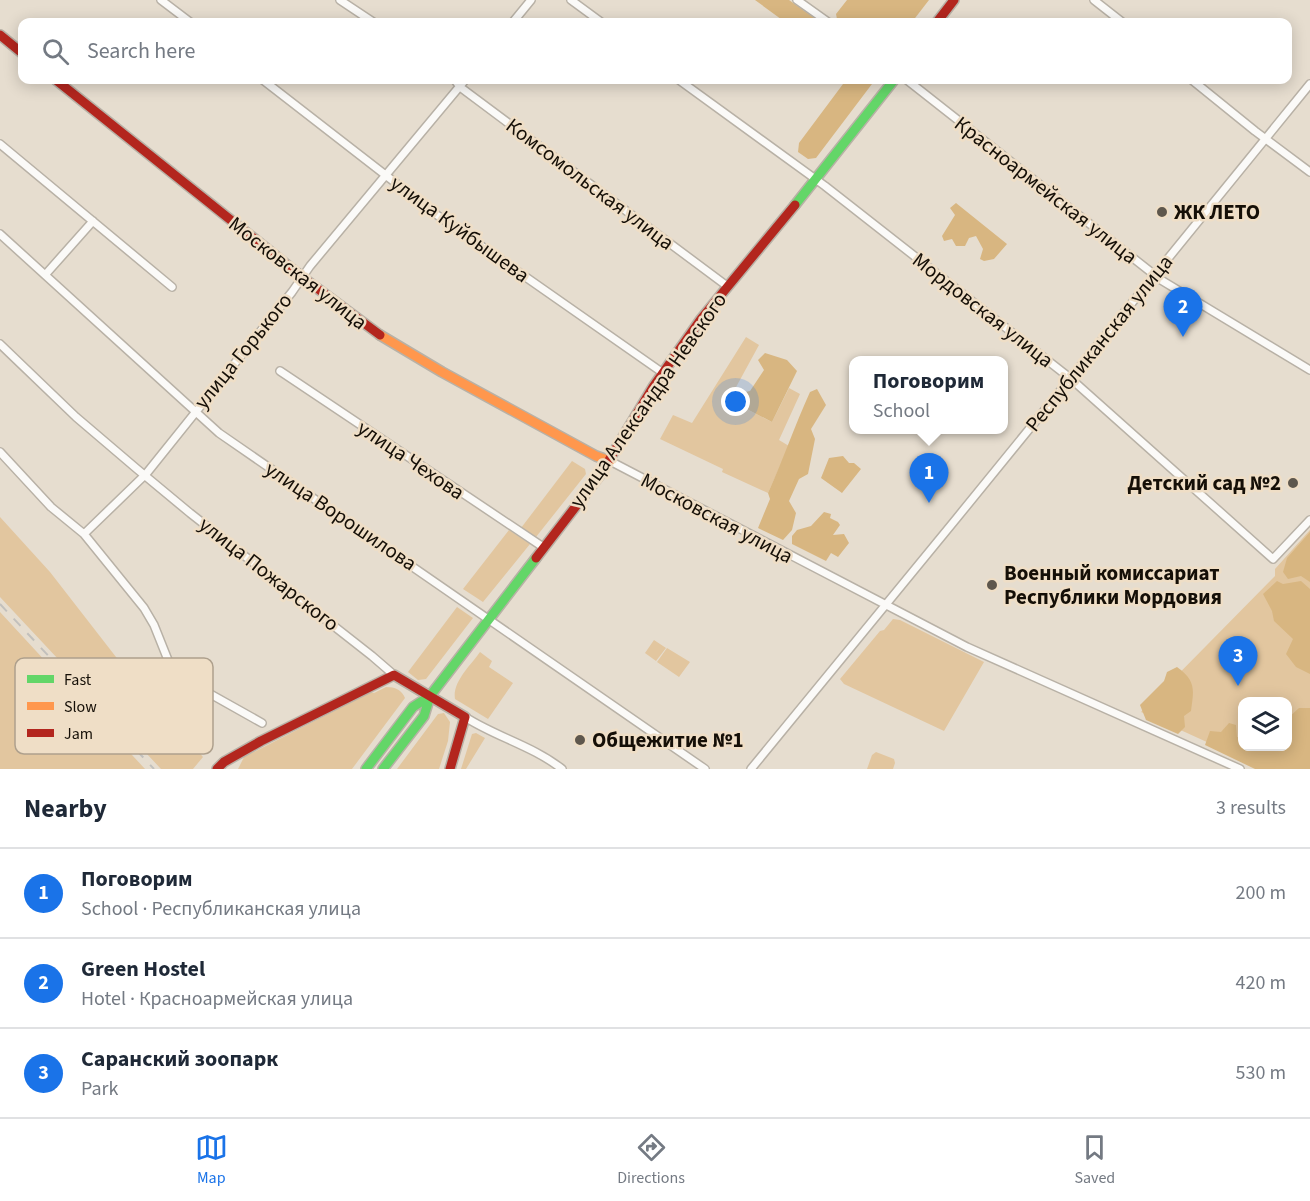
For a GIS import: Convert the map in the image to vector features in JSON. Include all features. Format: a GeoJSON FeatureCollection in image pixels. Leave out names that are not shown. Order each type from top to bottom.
{"type":"FeatureCollection","features":[{"type":"Feature","properties":{"kind":"street"},"geometry":{"type":"LineString","coordinates":[[161,0],[185,18]]}},
{"type":"Feature","properties":{"kind":"street"},"geometry":{"type":"LineString","coordinates":[[340,0],[367,18]]}},
{"type":"Feature","properties":{"kind":"street"},"geometry":{"type":"LineString","coordinates":[[516,18],[531,0]]}},
{"type":"Feature","properties":{"kind":"street"},"geometry":{"type":"LineString","coordinates":[[571,0],[596,18]]}},
{"type":"Feature","properties":{"kind":"street"},"geometry":{"type":"LineString","coordinates":[[797,0],[822,18]]}},
{"type":"Feature","properties":{"kind":"street"},"geometry":{"type":"LineString","coordinates":[[940,18],[954,0]]}},
{"type":"Feature","properties":{"kind":"street"},"geometry":{"type":"LineString","coordinates":[[1094,0],[1117,18]]}},
{"type":"Feature","properties":{"kind":"street"},"geometry":{"type":"LineString","coordinates":[[0,35],[18,50]]}},
{"type":"Feature","properties":{"kind":"street","name":"Московская улица"},"geometry":{"type":"LineString","coordinates":[[61,84],[302,277],[364,324],[410,354],[596,456],[610,461],[887,606],[983,654],[1240,769]]}},
{"type":"Feature","properties":{"kind":"street","name":"улица Куйбышева"},"geometry":{"type":"LineString","coordinates":[[268,84],[437,215],[663,372]]}},
{"type":"Feature","properties":{"kind":"street","name":"Комсомольская улица"},"geometry":{"type":"LineString","coordinates":[[458,84],[727,286]]}},
{"type":"Feature","properties":{"kind":"street","name":"улица Горького"},"geometry":{"type":"LineString","coordinates":[[84,534],[146,474],[302,277],[462,84]]}},
{"type":"Feature","properties":{"kind":"street","name":"Мордовская улица"},"geometry":{"type":"LineString","coordinates":[[684,84],[816,181],[1070,378],[1273,559],[1310,520]]}},
{"type":"Feature","properties":{"kind":"street","name":"улица Александра Невского"},"geometry":{"type":"LineString","coordinates":[[429,696],[610,461],[663,372],[727,286],[816,181],[891,84]]}},
{"type":"Feature","properties":{"kind":"street","name":"Красноармейская улица"},"geometry":{"type":"LineString","coordinates":[[912,84],[1153,275],[1310,370]]}},
{"type":"Feature","properties":{"kind":"street"},"geometry":{"type":"LineString","coordinates":[[1197,84],[1310,172]]}},
{"type":"Feature","properties":{"kind":"street","name":"Республиканская улица"},"geometry":{"type":"LineString","coordinates":[[751,769],[887,606],[1310,84]]}},
{"type":"Feature","properties":{"kind":"street"},"geometry":{"type":"LineString","coordinates":[[0,144],[172,286]]}},
{"type":"Feature","properties":{"kind":"street"},"geometry":{"type":"LineString","coordinates":[[45,275],[93,222]]}},
{"type":"Feature","properties":{"kind":"street","name":"улица Ворошилова"},"geometry":{"type":"LineString","coordinates":[[0,234],[219,433],[705,769]]}},
{"type":"Feature","properties":{"kind":"street","name":"улица Пожарского"},"geometry":{"type":"LineString","coordinates":[[0,344],[76,417],[190,513],[394,675],[487,731],[549,759],[562,769]]}},
{"type":"Feature","properties":{"kind":"street","name":"улица Чехова"},"geometry":{"type":"LineString","coordinates":[[280,371],[543,547]]}},
{"type":"Feature","properties":{"kind":"street"},"geometry":{"type":"LineString","coordinates":[[0,452],[51,507],[84,534],[144,608],[154,625],[167,658]]}},
{"type":"Feature","properties":{"kind":"street"},"geometry":{"type":"LineString","coordinates":[[217,769],[237,754],[394,675]]}},
{"type":"Feature","properties":{"kind":"street"},"geometry":{"type":"LineString","coordinates":[[213,695],[262,723]]}},
{"type":"Feature","properties":{"kind":"street"},"geometry":{"type":"LineString","coordinates":[[366,769],[413,707],[429,696]]}},
{"type":"Feature","properties":{"kind":"street"},"geometry":{"type":"LineString","coordinates":[[383,769],[424,716],[429,696]]}},
{"type":"Feature","properties":{"kind":"street"},"geometry":{"type":"LineString","coordinates":[[450,769],[465,717]]}},
{"type":"Feature","properties":{"kind":"shaded area"},"geometry":{"type":"Polygon","coordinates":[[[755,0],[789,0],[814,18],[780,18],[755,0]]]}},
{"type":"Feature","properties":{"kind":"shaded area"},"geometry":{"type":"Polygon","coordinates":[[[847,0],[929,0],[915,18],[837,18],[836,14],[847,0]]]}},
{"type":"Feature","properties":{"kind":"shaded area"},"geometry":{"type":"Polygon","coordinates":[[[843,84],[872,84],[816,158],[808,159],[798,152],[799,143],[843,84]]]}},
{"type":"Feature","properties":{"kind":"shaded area"},"geometry":{"type":"Polygon","coordinates":[[[956,203],[1007,244],[994,259],[984,261],[980,259],[983,249],[976,236],[969,238],[965,246],[956,246],[952,239],[944,241],[942,236],[955,215],[950,208],[956,203]]]}},
{"type":"Feature","properties":{"kind":"shaded area"},"geometry":{"type":"Polygon","coordinates":[[[746,337],[759,345],[729,400],[772,422],[789,388],[800,394],[779,440],[789,446],[768,493],[660,439],[673,415],[692,423],[746,337]]]}},
{"type":"Feature","properties":{"kind":"shaded area"},"geometry":{"type":"Polygon","coordinates":[[[765,353],[787,360],[797,371],[772,422],[737,404],[741,393],[750,391],[764,370],[758,360],[765,353]]]}},
{"type":"Feature","properties":{"kind":"shaded area"},"geometry":{"type":"Polygon","coordinates":[[[817,389],[826,405],[811,429],[815,439],[808,474],[799,479],[789,501],[796,513],[792,530],[783,540],[758,528],[770,499],[768,493],[810,392],[817,389]]]}},
{"type":"Feature","properties":{"kind":"shaded area"},"geometry":{"type":"Polygon","coordinates":[[[843,456],[849,463],[854,463],[861,469],[842,493],[821,478],[829,458],[843,456]]]}},
{"type":"Feature","properties":{"kind":"shaded area"},"geometry":{"type":"Polygon","coordinates":[[[572,461],[585,469],[586,474],[536,537],[521,528],[572,461]]]}},
{"type":"Feature","properties":{"kind":"shaded area"},"geometry":{"type":"Polygon","coordinates":[[[824,512],[831,514],[830,518],[840,525],[833,535],[844,534],[849,543],[838,557],[831,553],[826,561],[792,544],[792,536],[797,530],[811,526],[824,512]]]}},
{"type":"Feature","properties":{"kind":"shaded area"},"geometry":{"type":"Polygon","coordinates":[[[0,517],[50,572],[117,658],[57,658],[0,597],[0,517]]]}},
{"type":"Feature","properties":{"kind":"shaded area"},"geometry":{"type":"Polygon","coordinates":[[[509,530],[530,544],[483,602],[463,589],[509,530]]]}},
{"type":"Feature","properties":{"kind":"shaded area"},"geometry":{"type":"Polygon","coordinates":[[[1310,530],[1310,769],[1266,769],[1141,712],[1275,576],[1275,569],[1310,530]]]}},
{"type":"Feature","properties":{"kind":"shaded area"},"geometry":{"type":"Polygon","coordinates":[[[1310,532],[1310,582],[1301,576],[1288,579],[1283,572],[1287,558],[1310,532]]]}},
{"type":"Feature","properties":{"kind":"shaded area"},"geometry":{"type":"Polygon","coordinates":[[[1277,581],[1283,584],[1301,581],[1310,589],[1310,674],[1296,667],[1286,654],[1293,639],[1274,621],[1272,611],[1263,594],[1277,581]]]}},
{"type":"Feature","properties":{"kind":"shaded area"},"geometry":{"type":"Polygon","coordinates":[[[457,607],[473,618],[426,679],[418,680],[408,672],[457,607]]]}},
{"type":"Feature","properties":{"kind":"shaded area"},"geometry":{"type":"Polygon","coordinates":[[[0,612],[42,658],[15,658],[15,754],[131,754],[145,769],[0,769],[0,612]]]}},
{"type":"Feature","properties":{"kind":"shaded area"},"geometry":{"type":"Polygon","coordinates":[[[893,619],[900,620],[984,662],[944,731],[844,684],[840,679],[893,619]]]}},
{"type":"Feature","properties":{"kind":"shaded area"},"geometry":{"type":"Polygon","coordinates":[[[654,640],[666,648],[656,661],[645,653],[654,640]]]}},
{"type":"Feature","properties":{"kind":"shaded area"},"geometry":{"type":"Polygon","coordinates":[[[667,648],[690,662],[679,677],[657,662],[667,648]]]}},
{"type":"Feature","properties":{"kind":"shaded area"},"geometry":{"type":"Polygon","coordinates":[[[480,652],[492,661],[489,667],[513,683],[488,719],[455,699],[459,680],[480,652]]]}},
{"type":"Feature","properties":{"kind":"shaded area"},"geometry":{"type":"Polygon","coordinates":[[[1177,667],[1191,681],[1193,691],[1191,711],[1184,716],[1185,727],[1178,734],[1146,720],[1140,705],[1164,681],[1167,672],[1177,667]]]}},
{"type":"Feature","properties":{"kind":"shaded area"},"geometry":{"type":"Polygon","coordinates":[[[386,687],[398,690],[405,698],[352,769],[238,769],[244,757],[371,692],[374,693],[386,687]]]}},
{"type":"Feature","properties":{"kind":"shaded area"},"geometry":{"type":"Polygon","coordinates":[[[1299,708],[1310,708],[1310,769],[1255,769],[1205,745],[1210,731],[1221,732],[1229,723],[1236,725],[1238,751],[1292,751],[1292,714],[1299,708]]]}},
{"type":"Feature","properties":{"kind":"shaded area"},"geometry":{"type":"Polygon","coordinates":[[[444,713],[450,722],[448,741],[439,769],[397,769],[438,714],[444,713]]]}},
{"type":"Feature","properties":{"kind":"shaded area"},"geometry":{"type":"Polygon","coordinates":[[[476,733],[485,738],[466,769],[461,769],[472,734],[476,733]]]}},
{"type":"Feature","properties":{"kind":"shaded area"},"geometry":{"type":"Polygon","coordinates":[[[876,752],[894,759],[893,769],[867,769],[872,755],[876,752]]]}},
{"type":"Feature","properties":{"kind":"shaded area"},"geometry":{"type":"Polygon","coordinates":[[[147,754],[200,754],[203,757],[193,769],[161,769],[147,754]]]}},
{"type":"Feature","properties":{"kind":"railway"},"geometry":{"type":"LineString","coordinates":[[0,604],[50,658]]}},
{"type":"Feature","properties":{"kind":"railway"},"geometry":{"type":"LineString","coordinates":[[140,754],[154,769]]}},
{"type":"Feature","properties":{"kind":"traffic: fast"},"geometry":{"type":"LineString","coordinates":[[795,205],[891,84]]}},
{"type":"Feature","properties":{"kind":"traffic: fast"},"geometry":{"type":"LineString","coordinates":[[366,769],[413,707],[430,696],[536,558]]}},
{"type":"Feature","properties":{"kind":"traffic: fast"},"geometry":{"type":"LineString","coordinates":[[383,769],[424,716],[430,696]]}},
{"type":"Feature","properties":{"kind":"traffic: slow"},"geometry":{"type":"LineString","coordinates":[[380,335],[442,372],[596,456],[610,461]]}},
{"type":"Feature","properties":{"kind":"traffic: jam"},"geometry":{"type":"LineString","coordinates":[[940,18],[954,0]]}},
{"type":"Feature","properties":{"kind":"traffic: jam"},"geometry":{"type":"LineString","coordinates":[[0,35],[18,50]]}},
{"type":"Feature","properties":{"kind":"traffic: jam"},"geometry":{"type":"LineString","coordinates":[[61,84],[302,277],[380,335]]}},
{"type":"Feature","properties":{"kind":"traffic: jam"},"geometry":{"type":"LineString","coordinates":[[536,558],[600,475],[653,387],[701,319],[795,205]]}},
{"type":"Feature","properties":{"kind":"traffic: jam"},"geometry":{"type":"LineString","coordinates":[[217,769],[224,762],[261,741],[394,675],[465,717],[450,769]]}},
{"type":"Feature","properties":{"kind":"place","name":"ЖК ЛЕТО"},"geometry":{"type":"Point","coordinates":[1162,212]}},
{"type":"Feature","properties":{"kind":"place","name":"Green Hostel"},"geometry":{"type":"Point","coordinates":[1183,337]}},
{"type":"Feature","properties":{"kind":"place","name":"Детский сад №2"},"geometry":{"type":"Point","coordinates":[1293,483]}},
{"type":"Feature","properties":{"kind":"place","name":"Поговорим"},"geometry":{"type":"Point","coordinates":[929,503]}},
{"type":"Feature","properties":{"kind":"place","name":"Военный комиссариат Республики Мордовия"},"geometry":{"type":"Point","coordinates":[992,585]}},
{"type":"Feature","properties":{"kind":"place","name":"Саранский зоопарк"},"geometry":{"type":"Point","coordinates":[1238,686]}},
{"type":"Feature","properties":{"kind":"place","name":"Общежитие №1"},"geometry":{"type":"Point","coordinates":[580,740]}}]}
